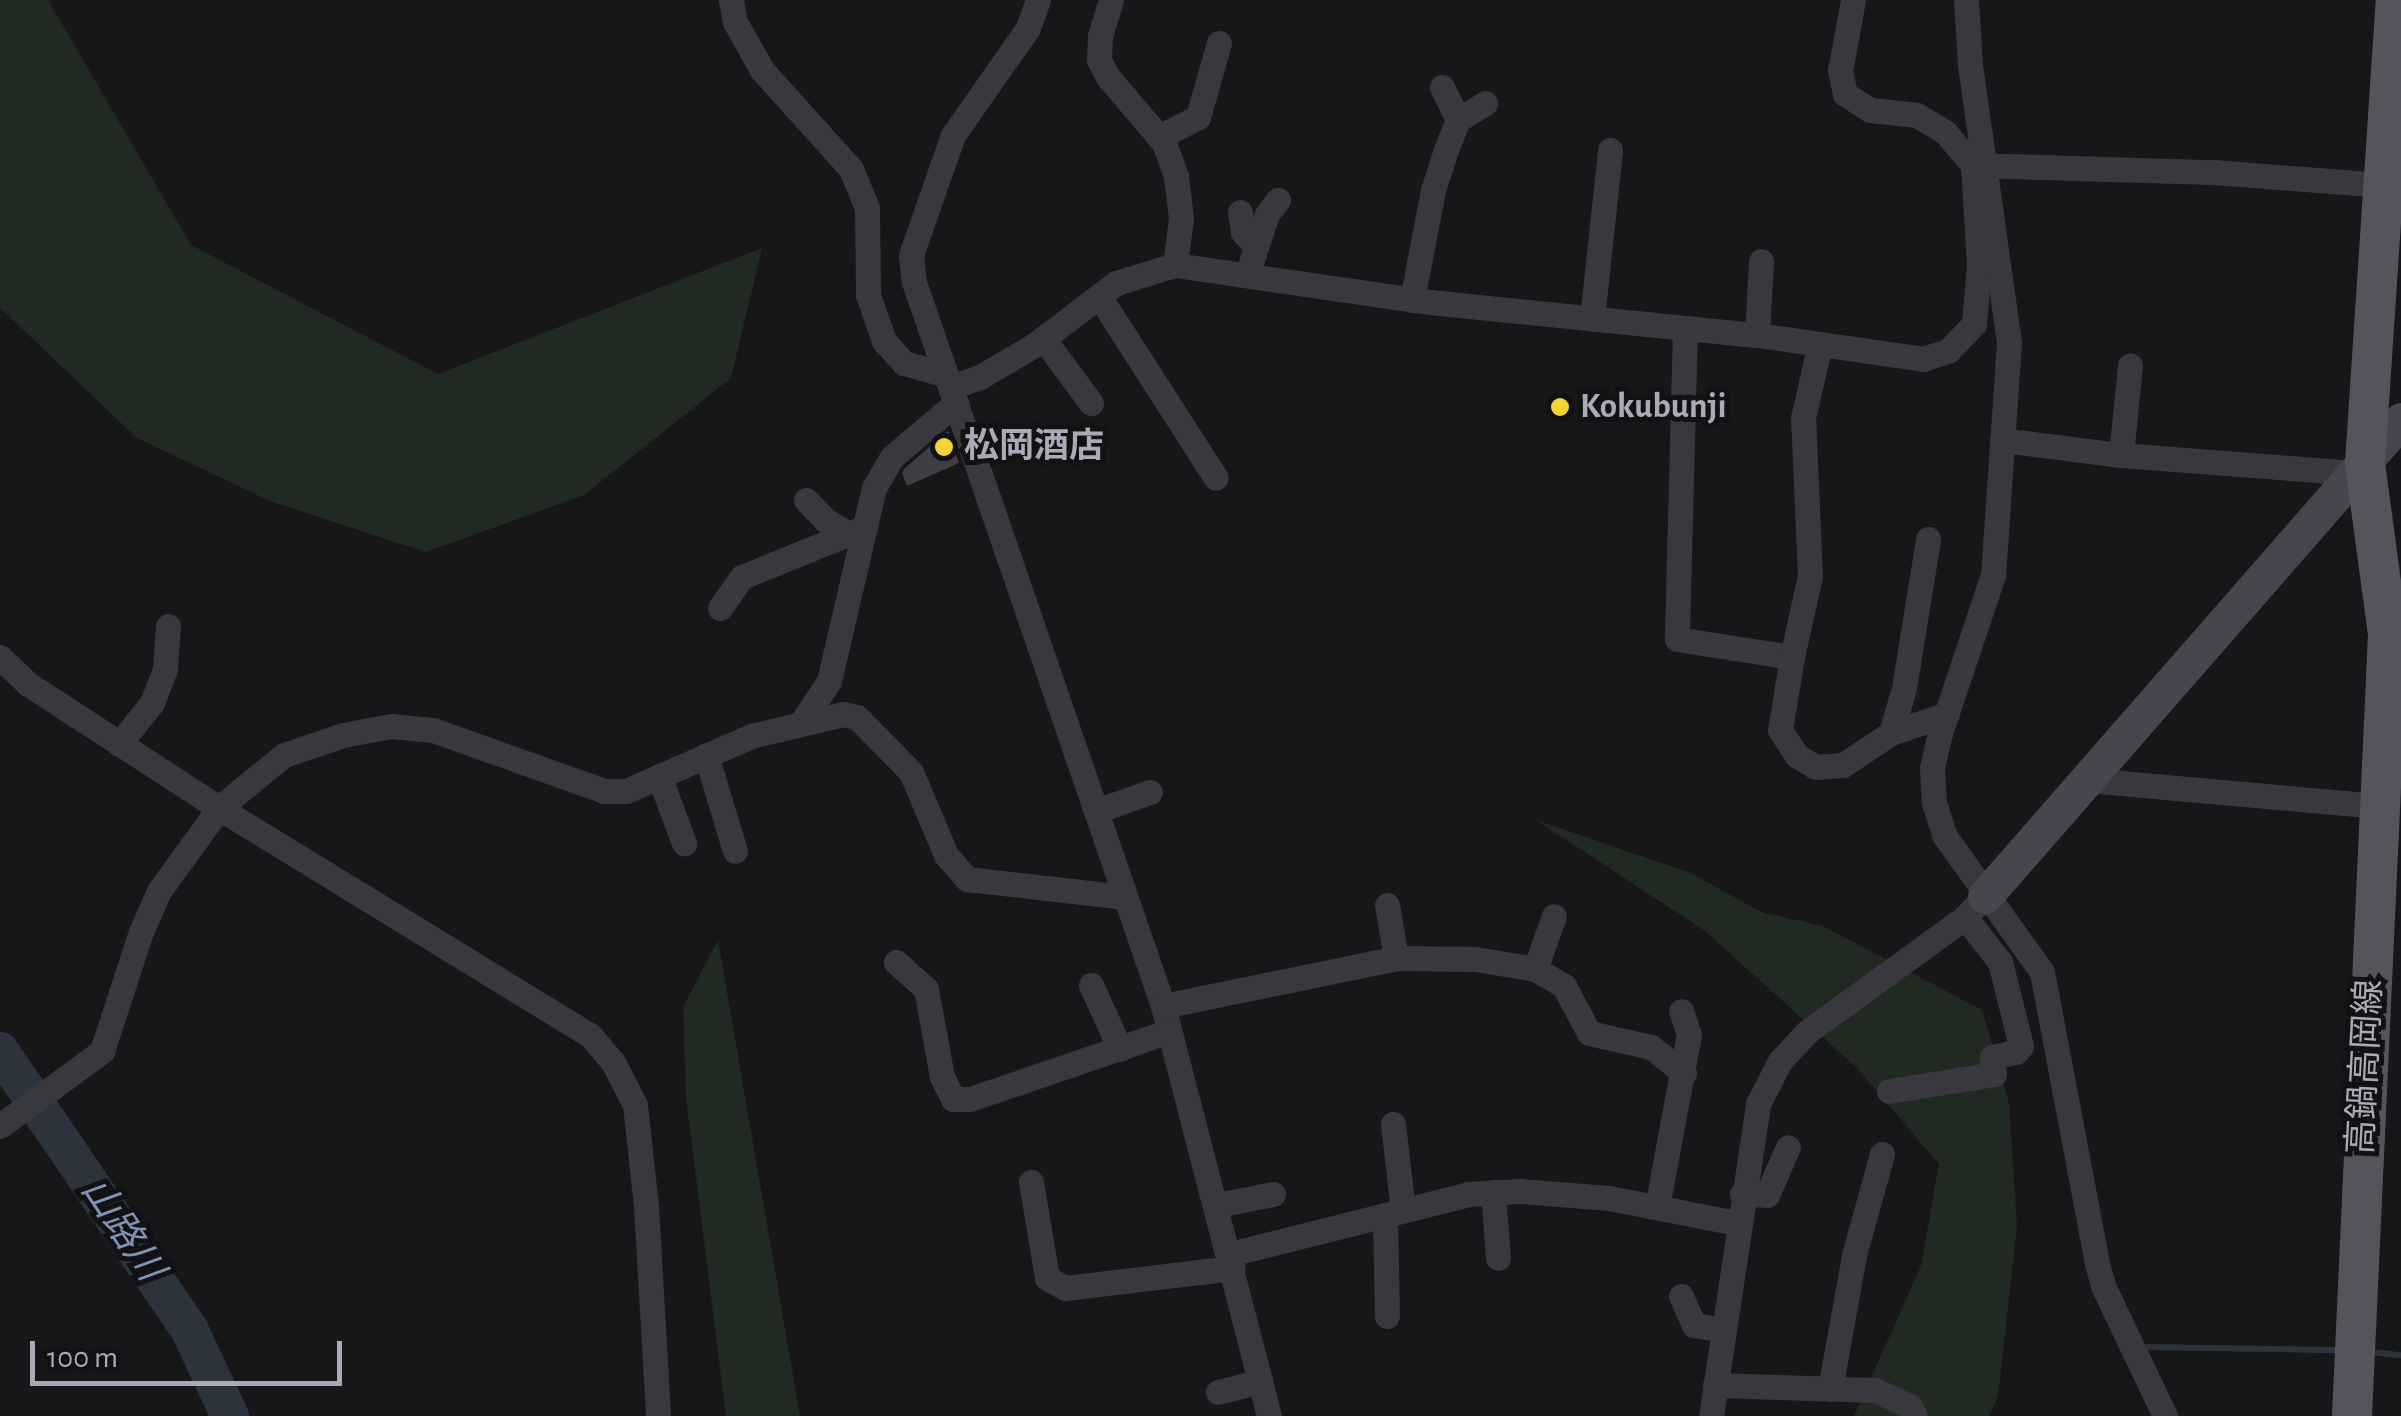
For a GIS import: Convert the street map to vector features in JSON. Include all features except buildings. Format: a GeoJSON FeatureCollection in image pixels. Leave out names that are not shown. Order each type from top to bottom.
{"type":"FeatureCollection","features":[{"type":"Feature","properties":{"kind":"main road","name":"高鍋高岡線"},"geometry":{"type":"LineString","coordinates":[[2353,1399],[2379,806],[2394,624],[2360,468],[2391,190],[2396,0]]}},
{"type":"Feature","properties":{"kind":"street"},"geometry":{"type":"LineString","coordinates":[[730,0],[736,22],[762,70],[850,170],[866,208],[868,295],[884,340],[904,363],[951,389]]}},
{"type":"Feature","properties":{"kind":"street"},"geometry":{"type":"LineString","coordinates":[[1038,0],[1028,28],[953,135],[911,255],[914,282],[1162,1006],[1232,1261],[1269,1416]]}},
{"type":"Feature","properties":{"kind":"street"},"geometry":{"type":"LineString","coordinates":[[1112,0],[1100,34],[1099,60],[1108,77],[1159,137],[1176,176],[1182,218],[1175,265]]}},
{"type":"Feature","properties":{"kind":"street"},"geometry":{"type":"LineString","coordinates":[[1853,0],[1840,72],[1845,94],[1870,110],[1917,114],[1946,132],[1979,164],[2009,342],[1990,594],[1932,768],[1934,802],[1944,835],[2000,962],[2021,1046],[2016,1052],[1992,1056],[1994,1074],[1889,1091]]}},
{"type":"Feature","properties":{"kind":"street"},"geometry":{"type":"LineString","coordinates":[[802,722],[829,681],[857,530],[892,457],[951,389],[980,377],[1043,338],[1116,283],[1175,265],[1412,300],[1758,335],[1923,359],[1948,351],[1974,324],[1980,266],[1979,164],[1966,0]]}},
{"type":"Feature","properties":{"kind":"street"},"geometry":{"type":"LineString","coordinates":[[1159,137],[1198,117],[1219,43]]}},
{"type":"Feature","properties":{"kind":"street"},"geometry":{"type":"LineString","coordinates":[[1442,87],[1458,120]]}},
{"type":"Feature","properties":{"kind":"street"},"geometry":{"type":"LineString","coordinates":[[1412,300],[1433,190],[1458,120],[1484,103]]}},
{"type":"Feature","properties":{"kind":"street"},"geometry":{"type":"LineString","coordinates":[[1592,319],[1610,150]]}},
{"type":"Feature","properties":{"kind":"street"},"geometry":{"type":"LineString","coordinates":[[1979,164],[2391,190]]}},
{"type":"Feature","properties":{"kind":"street"},"geometry":{"type":"LineString","coordinates":[[1246,275],[1267,214],[1278,200]]}},
{"type":"Feature","properties":{"kind":"street"},"geometry":{"type":"LineString","coordinates":[[1240,212],[1243,232],[1255,245]]}},
{"type":"Feature","properties":{"kind":"street"},"geometry":{"type":"LineString","coordinates":[[1758,335],[1761,260]]}},
{"type":"Feature","properties":{"kind":"street"},"geometry":{"type":"LineString","coordinates":[[1099,296],[1216,478]]}},
{"type":"Feature","properties":{"kind":"street"},"geometry":{"type":"LineString","coordinates":[[1685,328],[1677,639],[1792,657]]}},
{"type":"Feature","properties":{"kind":"street"},"geometry":{"type":"LineString","coordinates":[[1043,338],[1091,403]]}},
{"type":"Feature","properties":{"kind":"street"},"geometry":{"type":"LineString","coordinates":[[1820,344],[1803,418],[1810,576],[1780,730],[1796,755],[1815,767],[1843,765],[1891,733],[1947,714]]}},
{"type":"Feature","properties":{"kind":"street"},"geometry":{"type":"LineString","coordinates":[[2121,455],[2130,365]]}},
{"type":"Feature","properties":{"kind":"street"},"geometry":{"type":"LineString","coordinates":[[1711,1416],[1737,1223],[1758,1104],[1780,1061],[1807,1032],[1975,906],[2401,420]]}},
{"type":"Feature","properties":{"kind":"street"},"geometry":{"type":"LineString","coordinates":[[2002,440],[2121,455],[2360,468]]}},
{"type":"Feature","properties":{"kind":"street"},"geometry":{"type":"LineString","coordinates":[[806,500],[825,520],[857,530]]}},
{"type":"Feature","properties":{"kind":"street"},"geometry":{"type":"LineString","coordinates":[[720,608],[742,577],[857,530]]}},
{"type":"Feature","properties":{"kind":"street"},"geometry":{"type":"LineString","coordinates":[[1891,733],[1904,688],[1928,539]]}},
{"type":"Feature","properties":{"kind":"street"},"geometry":{"type":"LineString","coordinates":[[119,744],[152,702],[165,669],[168,626]]}},
{"type":"Feature","properties":{"kind":"street"},"geometry":{"type":"LineString","coordinates":[[0,657],[28,684],[119,744],[590,1035],[613,1062],[636,1105],[658,1416]]}},
{"type":"Feature","properties":{"kind":"street"},"geometry":{"type":"LineString","coordinates":[[1,1126],[102,1051],[140,932],[159,891],[219,808],[284,755],[343,734],[391,726],[433,730],[604,791],[626,791],[750,736],[843,714],[857,717],[911,772],[946,855],[968,879],[1125,897]]}},
{"type":"Feature","properties":{"kind":"street"},"geometry":{"type":"LineString","coordinates":[[706,755],[736,851]]}},
{"type":"Feature","properties":{"kind":"street"},"geometry":{"type":"LineString","coordinates":[[659,776],[684,843]]}},
{"type":"Feature","properties":{"kind":"street"},"geometry":{"type":"LineString","coordinates":[[2086,780],[2379,806]]}},
{"type":"Feature","properties":{"kind":"street"},"geometry":{"type":"LineString","coordinates":[[1096,811],[1150,792]]}},
{"type":"Feature","properties":{"kind":"street"},"geometry":{"type":"LineString","coordinates":[[1387,905],[1396,958]]}},
{"type":"Feature","properties":{"kind":"street"},"geometry":{"type":"LineString","coordinates":[[1975,906],[2042,972],[2100,1276],[2162,1415]]}},
{"type":"Feature","properties":{"kind":"street"},"geometry":{"type":"LineString","coordinates":[[1534,968],[1554,916]]}},
{"type":"Feature","properties":{"kind":"street"},"geometry":{"type":"LineString","coordinates":[[1162,1006],[1396,958],[1475,959],[1534,968],[1564,986],[1589,1032],[1650,1048],[1684,1072]]}},
{"type":"Feature","properties":{"kind":"street"},"geometry":{"type":"LineString","coordinates":[[896,962],[926,989],[942,1077],[953,1098],[970,1099],[1170,1032]]}},
{"type":"Feature","properties":{"kind":"street"},"geometry":{"type":"LineString","coordinates":[[1091,985],[1120,1048]]}},
{"type":"Feature","properties":{"kind":"street"},"geometry":{"type":"LineString","coordinates":[[1657,1208],[1689,1035],[1682,1011]]}},
{"type":"Feature","properties":{"kind":"street"},"geometry":{"type":"LineString","coordinates":[[1387,1316],[1394,1213],[1393,1124]]}},
{"type":"Feature","properties":{"kind":"street"},"geometry":{"type":"LineString","coordinates":[[1742,1194],[1767,1195],[1788,1147]]}},
{"type":"Feature","properties":{"kind":"street"},"geometry":{"type":"LineString","coordinates":[[1830,1389],[1854,1256],[1882,1154]]}},
{"type":"Feature","properties":{"kind":"street"},"geometry":{"type":"LineString","coordinates":[[1032,1182],[1047,1278],[1065,1288],[1232,1261],[1468,1194],[1609,1198],[1737,1223]]}},
{"type":"Feature","properties":{"kind":"street"},"geometry":{"type":"LineString","coordinates":[[1492,1192],[1498,1258]]}},
{"type":"Feature","properties":{"kind":"street"},"geometry":{"type":"LineString","coordinates":[[1217,1205],[1273,1194]]}},
{"type":"Feature","properties":{"kind":"street"},"geometry":{"type":"LineString","coordinates":[[1682,1296],[1694,1324],[1722,1330]]}},
{"type":"Feature","properties":{"kind":"street"},"geometry":{"type":"LineString","coordinates":[[1218,1392],[1260,1380]]}},
{"type":"Feature","properties":{"kind":"street"},"geometry":{"type":"LineString","coordinates":[[1715,1385],[1875,1390],[1910,1406],[1915,1416]]}},
{"type":"Feature","properties":{"kind":"shaded area"},"geometry":{"type":"Polygon","coordinates":[[[0,0],[48,0],[191,245],[438,374],[762,248],[731,378],[584,495],[426,552],[270,501],[137,438],[0,308],[0,0]]]}},
{"type":"Feature","properties":{"kind":"shaded area"},"geometry":{"type":"Polygon","coordinates":[[[1536,820],[1691,873],[1761,912],[1823,926],[1982,1010],[2009,1103],[2017,1226],[1998,1397],[1989,1416],[1854,1416],[1921,1266],[1939,1164],[1856,1067],[1705,931],[1536,820]]]}},
{"type":"Feature","properties":{"kind":"shaded area"},"geometry":{"type":"Polygon","coordinates":[[[718,940],[800,1416],[726,1416],[686,1098],[683,1007],[718,940]]]}},
{"type":"Feature","properties":{"kind":"waterway","name":"山路川"},"geometry":{"type":"LineString","coordinates":[[0,1051],[190,1331],[230,1416]]}},
{"type":"Feature","properties":{"kind":"waterway"},"geometry":{"type":"LineString","coordinates":[[2143,1347],[2342,1350]]}},
{"type":"Feature","properties":{"kind":"waterway"},"geometry":{"type":"LineString","coordinates":[[2370,1352],[2401,1355]]}},
{"type":"Feature","properties":{"kind":"place","name":"Kokubunji"},"geometry":{"type":"Point","coordinates":[1560,407]}},
{"type":"Feature","properties":{"kind":"place","name":"松岡酒店"},"geometry":{"type":"Point","coordinates":[944,447]}}]}
